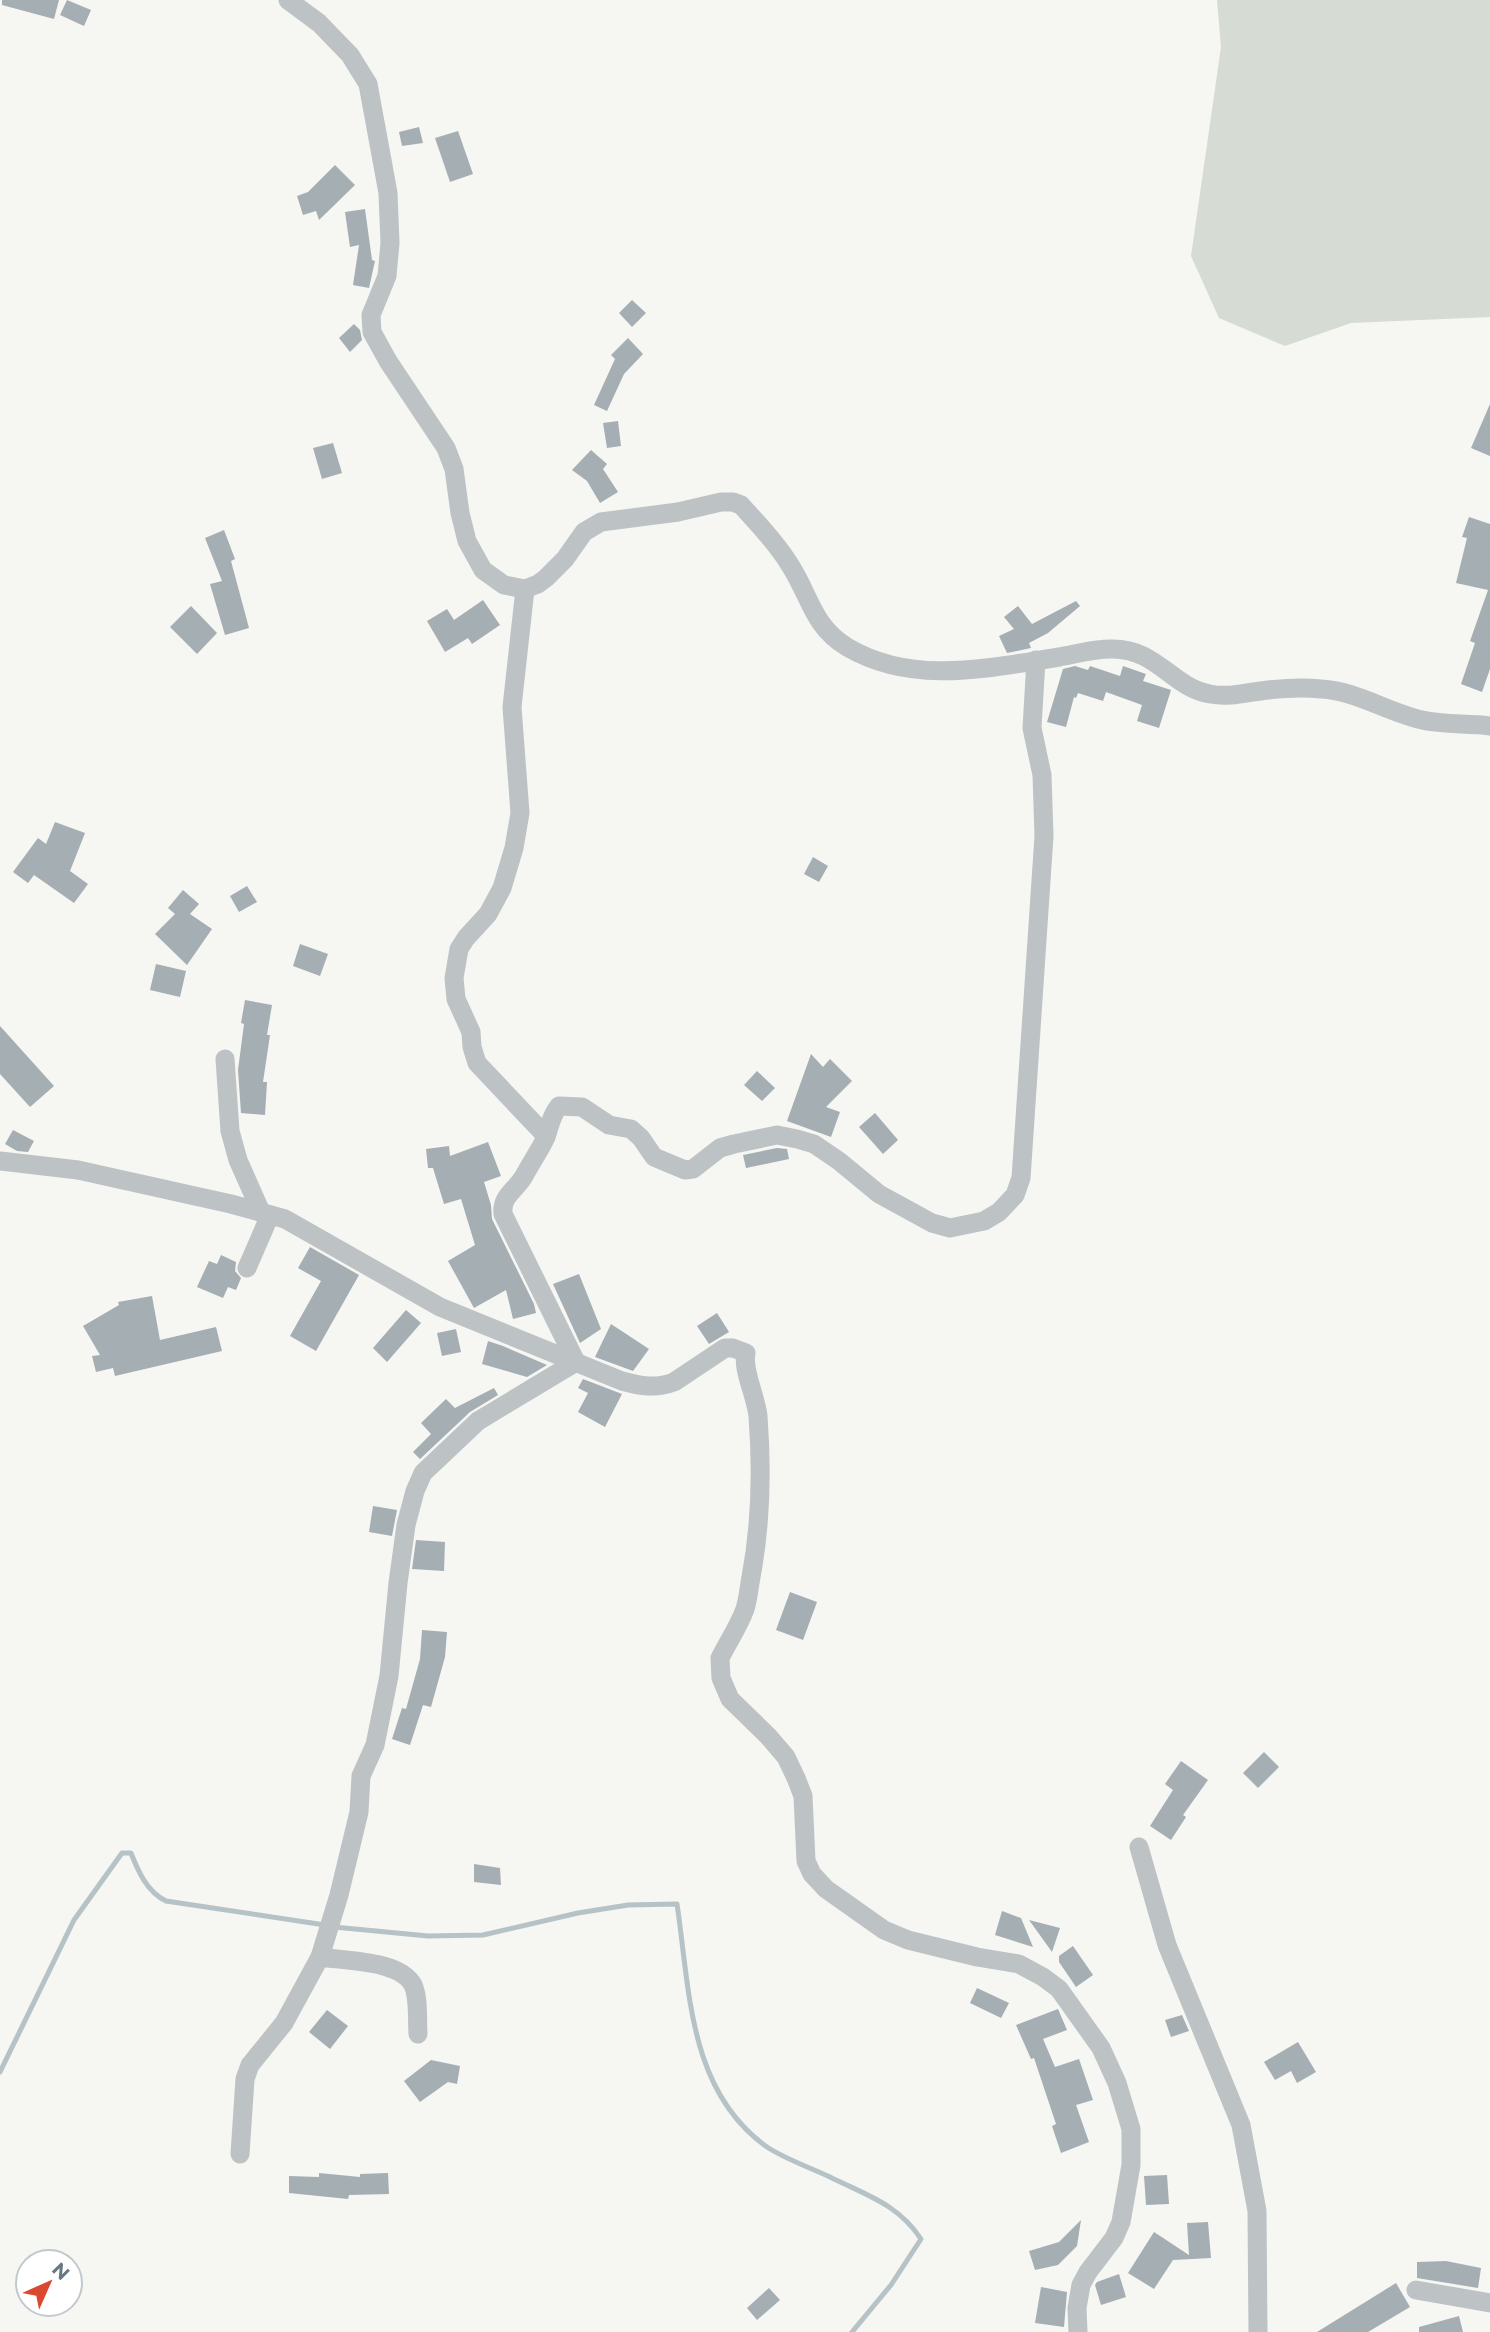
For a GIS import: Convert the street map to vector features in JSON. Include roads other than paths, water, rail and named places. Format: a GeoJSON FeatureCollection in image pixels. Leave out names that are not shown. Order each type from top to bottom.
{"type":"FeatureCollection","features":[{"type":"Feature","properties":{"kind":"street"},"geometry":{"type":"LineString","coordinates":[[288,0],[319,23],[350,55],[368,85],[388,193],[390,243],[387,276],[372,315],[375,341],[446,448],[454,469],[467,541],[474,556],[484,570],[504,585],[525,589],[538,584],[565,559],[584,531],[601,522],[733,502],[741,505],[788,561],[819,623],[831,636],[849,648],[877,661],[935,672],[976,670],[1109,649],[1127,650],[1140,653],[1190,686],[1209,694],[1226,696],[1296,687],[1324,689],[1353,695],[1422,720],[1490,726]]}},
{"type":"Feature","properties":{"kind":"street"},"geometry":{"type":"LineString","coordinates":[[525,589],[512,707],[520,813],[514,848],[502,888],[488,914],[459,949],[454,978],[456,999],[471,1032],[477,1063],[546,1136]]}},
{"type":"Feature","properties":{"kind":"street"},"geometry":{"type":"LineString","coordinates":[[576,1362],[503,1214],[502,1207],[521,1181],[559,1106],[582,1107],[609,1125],[631,1129],[654,1157],[685,1170],[693,1169],[720,1148],[777,1135],[814,1144],[879,1194],[932,1223],[950,1228],[984,1221],[999,1212],[1015,1195],[1021,1178],[1044,836],[1042,775],[1032,727],[1036,660]]}},
{"type":"Feature","properties":{"kind":"street"},"geometry":{"type":"LineString","coordinates":[[225,1059],[230,1130],[238,1160],[265,1214],[247,1268]]}},
{"type":"Feature","properties":{"kind":"street"},"geometry":{"type":"LineString","coordinates":[[0,1161],[78,1170],[265,1214],[297,1225],[440,1307],[641,1386],[674,1382],[725,1348],[746,1353],[744,1360],[748,1366],[748,1378],[757,1401],[760,1464],[758,1538],[745,1609],[720,1658],[723,1687],[730,1699],[786,1757],[803,1796],[806,1861],[812,1874],[826,1889],[884,1930],[908,1940],[1019,1964],[1042,1977],[1059,1989],[1101,2048],[1117,2083],[1131,2129],[1131,2165],[1121,2222],[1114,2238],[1081,2285],[1077,2308],[1078,2332]]}},
{"type":"Feature","properties":{"kind":"street"},"geometry":{"type":"LineString","coordinates":[[240,2154],[245,2079],[250,2064],[284,2023],[320,1957],[339,1895],[359,1812],[361,1776],[374,1745],[389,1676],[401,1560],[415,1491],[423,1473],[478,1421],[576,1362]]}},
{"type":"Feature","properties":{"kind":"street"},"geometry":{"type":"LineString","coordinates":[[1139,1847],[1167,1945],[1241,2125],[1257,2211],[1258,2332]]}},
{"type":"Feature","properties":{"kind":"street"},"geometry":{"type":"LineString","coordinates":[[320,1957],[387,1966],[401,1972],[413,1986],[418,2034]]}},
{"type":"Feature","properties":{"kind":"street"},"geometry":{"type":"LineString","coordinates":[[1416,2290],[1490,2303]]}},
{"type":"Feature","properties":{"kind":"waterway"},"geometry":{"type":"LineString","coordinates":[[0,2072],[74,1920],[122,1853],[131,1853],[148,1887],[166,1901],[325,1925]]}},
{"type":"Feature","properties":{"kind":"waterway"},"geometry":{"type":"LineString","coordinates":[[334,1927],[428,1936],[483,1935],[578,1913],[628,1905],[677,1904],[697,2037],[721,2098],[741,2124],[767,2147],[892,2209],[921,2239],[891,2285],[852,2332]]}}]}
